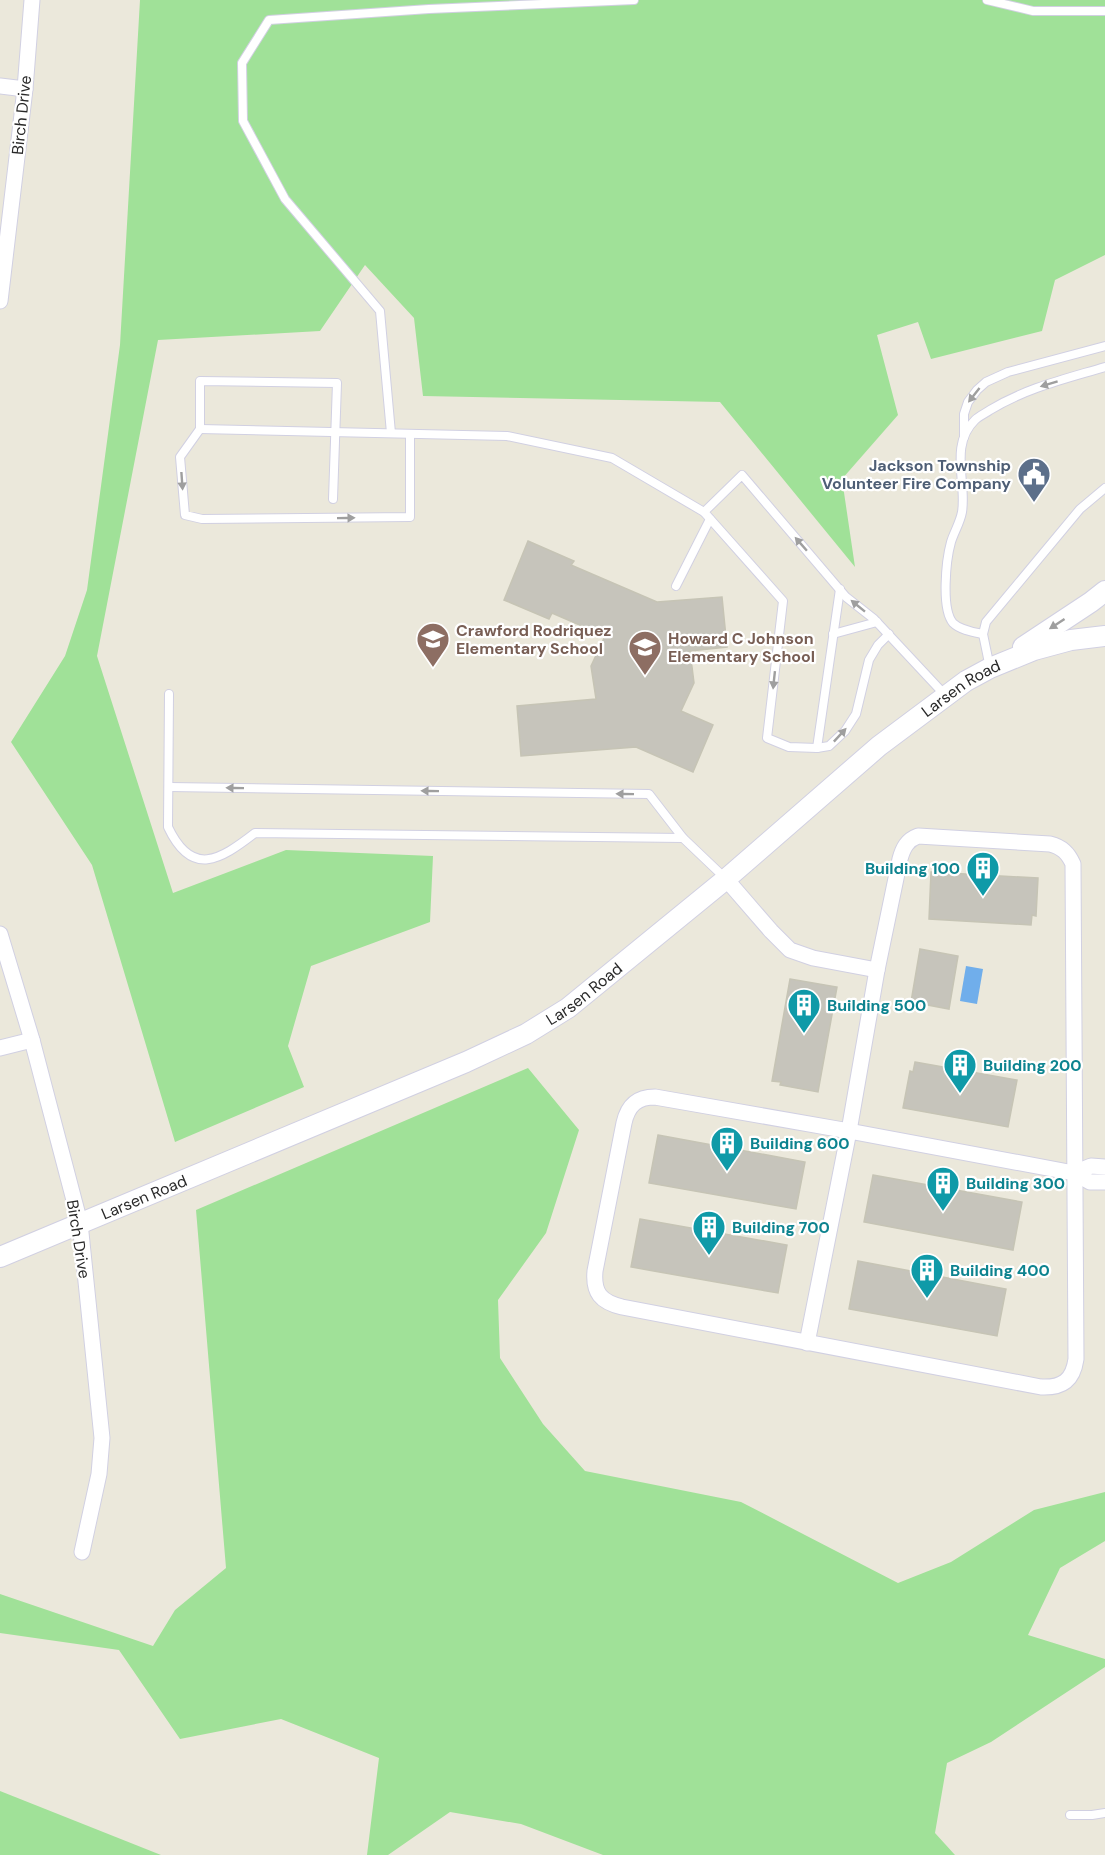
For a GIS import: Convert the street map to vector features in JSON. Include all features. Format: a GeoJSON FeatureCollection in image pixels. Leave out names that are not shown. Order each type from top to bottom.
{"type":"FeatureCollection","features":[{"type":"Feature","properties":{"kind":"street","name":"Birch Drive"},"geometry":{"type":"LineString","coordinates":[[0,301],[25,89],[32,0]]}},
{"type":"Feature","properties":{"kind":"street"},"geometry":{"type":"LineString","coordinates":[[0,86],[25,89]]}},
{"type":"Feature","properties":{"kind":"street"},"geometry":{"type":"LineString","coordinates":[[990,668],[1092,603],[1105,591]]}},
{"type":"Feature","properties":{"kind":"street","name":"Larsen Road"},"geometry":{"type":"LineString","coordinates":[[0,1257],[466,1062],[526,1034],[568,1008],[726,879],[879,746],[945,695],[990,668],[1034,650],[1071,640],[1105,636]]}},
{"type":"Feature","properties":{"kind":"street"},"geometry":{"type":"LineString","coordinates":[[807,1343],[849,1131],[877,970],[902,850],[911,839],[924,836],[1050,844],[1064,850],[1070,856],[1074,875],[1074,1173],[1076,1359],[1075,1369],[1060,1385],[1051,1388],[1041,1387],[807,1343],[612,1305],[599,1296],[594,1280],[595,1271],[625,1116],[632,1104],[646,1097],[849,1131],[1074,1173],[1090,1182],[1105,1182]]}},
{"type":"Feature","properties":{"kind":"street"},"geometry":{"type":"LineString","coordinates":[[726,879],[789,950],[813,958],[877,970]]}},
{"type":"Feature","properties":{"kind":"street","name":"Birch Drive"},"geometry":{"type":"LineString","coordinates":[[0,934],[32,1040],[80,1222],[102,1438],[99,1474],[82,1552]]}},
{"type":"Feature","properties":{"kind":"street"},"geometry":{"type":"LineString","coordinates":[[0,1048],[32,1040]]}},
{"type":"Feature","properties":{"kind":"street"},"geometry":{"type":"LineString","coordinates":[[1074,1173],[1090,1167],[1105,1167]]}},
{"type":"Feature","properties":{"kind":"lane"},"geometry":{"type":"LineString","coordinates":[[391,434],[380,311],[285,199],[243,122],[242,63],[268,20],[429,9],[634,0]]}},
{"type":"Feature","properties":{"kind":"lane"},"geometry":{"type":"LineString","coordinates":[[987,0],[1033,12],[1105,11]]}},
{"type":"Feature","properties":{"kind":"lane"},"geometry":{"type":"LineString","coordinates":[[982,634],[958,627],[952,621],[947,609],[948,556],[962,512],[961,456],[964,414],[968,402],[986,382],[1008,372],[1105,346]]}},
{"type":"Feature","properties":{"kind":"lane"},"geometry":{"type":"LineString","coordinates":[[964,437],[975,420],[1017,396],[1037,387],[1105,367]]}},
{"type":"Feature","properties":{"kind":"lane"},"geometry":{"type":"LineString","coordinates":[[333,499],[338,383],[200,381],[200,429],[180,457],[185,515],[202,519],[410,517],[410,434]]}},
{"type":"Feature","properties":{"kind":"lane"},"geometry":{"type":"LineString","coordinates":[[200,429],[507,436],[612,458],[704,512],[783,602],[768,738],[789,747],[829,747],[844,731],[856,714],[869,660],[878,645],[889,634]]}},
{"type":"Feature","properties":{"kind":"lane"},"geometry":{"type":"LineString","coordinates":[[704,512],[742,476],[846,597],[877,622],[945,695]]}},
{"type":"Feature","properties":{"kind":"lane"},"geometry":{"type":"LineString","coordinates":[[990,668],[982,634],[986,622],[1080,509],[1105,488]]}},
{"type":"Feature","properties":{"kind":"lane"},"geometry":{"type":"LineString","coordinates":[[676,586],[710,519]]}},
{"type":"Feature","properties":{"kind":"lane"},"geometry":{"type":"LineString","coordinates":[[817,748],[840,588]]}},
{"type":"Feature","properties":{"kind":"lane"},"geometry":{"type":"LineString","coordinates":[[833,634],[877,622]]}},
{"type":"Feature","properties":{"kind":"lane"},"geometry":{"type":"LineString","coordinates":[[169,694],[168,827],[174,840],[191,857],[204,860],[217,858],[255,833],[683,838]]}},
{"type":"Feature","properties":{"kind":"lane"},"geometry":{"type":"LineString","coordinates":[[169,787],[649,794],[683,838],[726,879]]}},
{"type":"Feature","properties":{"kind":"lane"},"geometry":{"type":"LineString","coordinates":[[1070,1815],[1092,1815],[1105,1812]]}},
{"type":"Feature","properties":{"kind":"green space"},"geometry":{"type":"Polygon","coordinates":[[[140,0],[1105,0],[1105,255],[1055,280],[1042,331],[931,359],[918,322],[877,335],[898,415],[842,479],[855,567],[720,402],[423,396],[414,318],[365,265],[320,331],[158,340],[97,656],[173,893],[286,850],[433,856],[430,922],[311,966],[288,1046],[304,1087],[175,1142],[92,865],[11,742],[65,656],[87,590],[120,345],[140,0]]]}},
{"type":"Feature","properties":{"kind":"green space"},"geometry":{"type":"Polygon","coordinates":[[[528,1068],[579,1130],[546,1233],[498,1300],[500,1358],[543,1424],[585,1471],[741,1502],[898,1583],[951,1562],[1034,1510],[1105,1492],[1105,1541],[1060,1568],[1028,1635],[1105,1659],[1105,1667],[991,1742],[947,1763],[935,1833],[955,1855],[603,1855],[521,1824],[450,1812],[388,1855],[367,1855],[379,1758],[281,1719],[180,1739],[119,1650],[0,1633],[0,1594],[153,1646],[175,1610],[226,1568],[196,1210],[528,1068]]]}},
{"type":"Feature","properties":{"kind":"green space"},"geometry":{"type":"Polygon","coordinates":[[[0,1791],[161,1855],[0,1855],[0,1791]]]}},
{"type":"Feature","properties":{"kind":"water"},"geometry":{"type":"Polygon","coordinates":[[[966,966],[983,969],[977,1004],[960,1001],[966,966]]]}},
{"type":"Feature","properties":{"kind":"building"},"geometry":{"type":"Polygon","coordinates":[[[528,541],[574,561],[571,565],[657,602],[722,597],[727,647],[690,651],[694,683],[681,711],[713,725],[693,772],[636,747],[521,756],[517,706],[596,699],[591,666],[605,636],[552,613],[549,619],[504,600],[528,541]]]}},
{"type":"Feature","properties":{"kind":"building","name":"Building 100"},"geometry":{"type":"Polygon","coordinates":[[[931,872],[1038,878],[1036,916],[1032,915],[1031,925],[929,919],[931,872]]]}},
{"type":"Feature","properties":{"kind":"building"},"geometry":{"type":"Polygon","coordinates":[[[920,949],[958,956],[949,1009],[911,1002],[920,949]]]}},
{"type":"Feature","properties":{"kind":"building","name":"Building 500"},"geometry":{"type":"Polygon","coordinates":[[[790,979],[837,987],[818,1092],[780,1085],[781,1082],[772,1081],[790,979]]]}},
{"type":"Feature","properties":{"kind":"building","name":"Building 200"},"geometry":{"type":"Polygon","coordinates":[[[915,1062],[1017,1080],[1008,1127],[903,1108],[910,1071],[913,1072],[915,1062]]]}},
{"type":"Feature","properties":{"kind":"building","name":"Building 600"},"geometry":{"type":"Polygon","coordinates":[[[658,1135],[805,1162],[796,1209],[649,1183],[658,1135]]]}},
{"type":"Feature","properties":{"kind":"building","name":"Building 300"},"geometry":{"type":"Polygon","coordinates":[[[873,1175],[1022,1202],[1013,1250],[864,1222],[873,1175]]]}},
{"type":"Feature","properties":{"kind":"building","name":"Building 700"},"geometry":{"type":"Polygon","coordinates":[[[640,1219],[787,1245],[778,1293],[631,1267],[640,1219]]]}},
{"type":"Feature","properties":{"kind":"building","name":"Building 400"},"geometry":{"type":"Polygon","coordinates":[[[858,1261],[1006,1289],[997,1336],[849,1309],[858,1261]]]}},
{"type":"Feature","properties":{"kind":"place","name":"Jackson Township Volunteer Fire Company"},"geometry":{"type":"Point","coordinates":[1034,503]}},
{"type":"Feature","properties":{"kind":"place","name":"Crawford Rodriquez Elementary School"},"geometry":{"type":"Point","coordinates":[433,668]}},
{"type":"Feature","properties":{"kind":"place","name":"Howard C Johnson Elementary School"},"geometry":{"type":"Point","coordinates":[645,676]}},
{"type":"Feature","properties":{"kind":"place","name":"Building 100"},"geometry":{"type":"Point","coordinates":[983,897]}},
{"type":"Feature","properties":{"kind":"place","name":"Building 500"},"geometry":{"type":"Point","coordinates":[804,1034]}},
{"type":"Feature","properties":{"kind":"place","name":"Building 200"},"geometry":{"type":"Point","coordinates":[960,1094]}},
{"type":"Feature","properties":{"kind":"place","name":"Building 600"},"geometry":{"type":"Point","coordinates":[727,1172]}},
{"type":"Feature","properties":{"kind":"place","name":"Building 300"},"geometry":{"type":"Point","coordinates":[943,1212]}},
{"type":"Feature","properties":{"kind":"place","name":"Building 700"},"geometry":{"type":"Point","coordinates":[709,1256]}},
{"type":"Feature","properties":{"kind":"place","name":"Building 400"},"geometry":{"type":"Point","coordinates":[927,1299]}}]}
